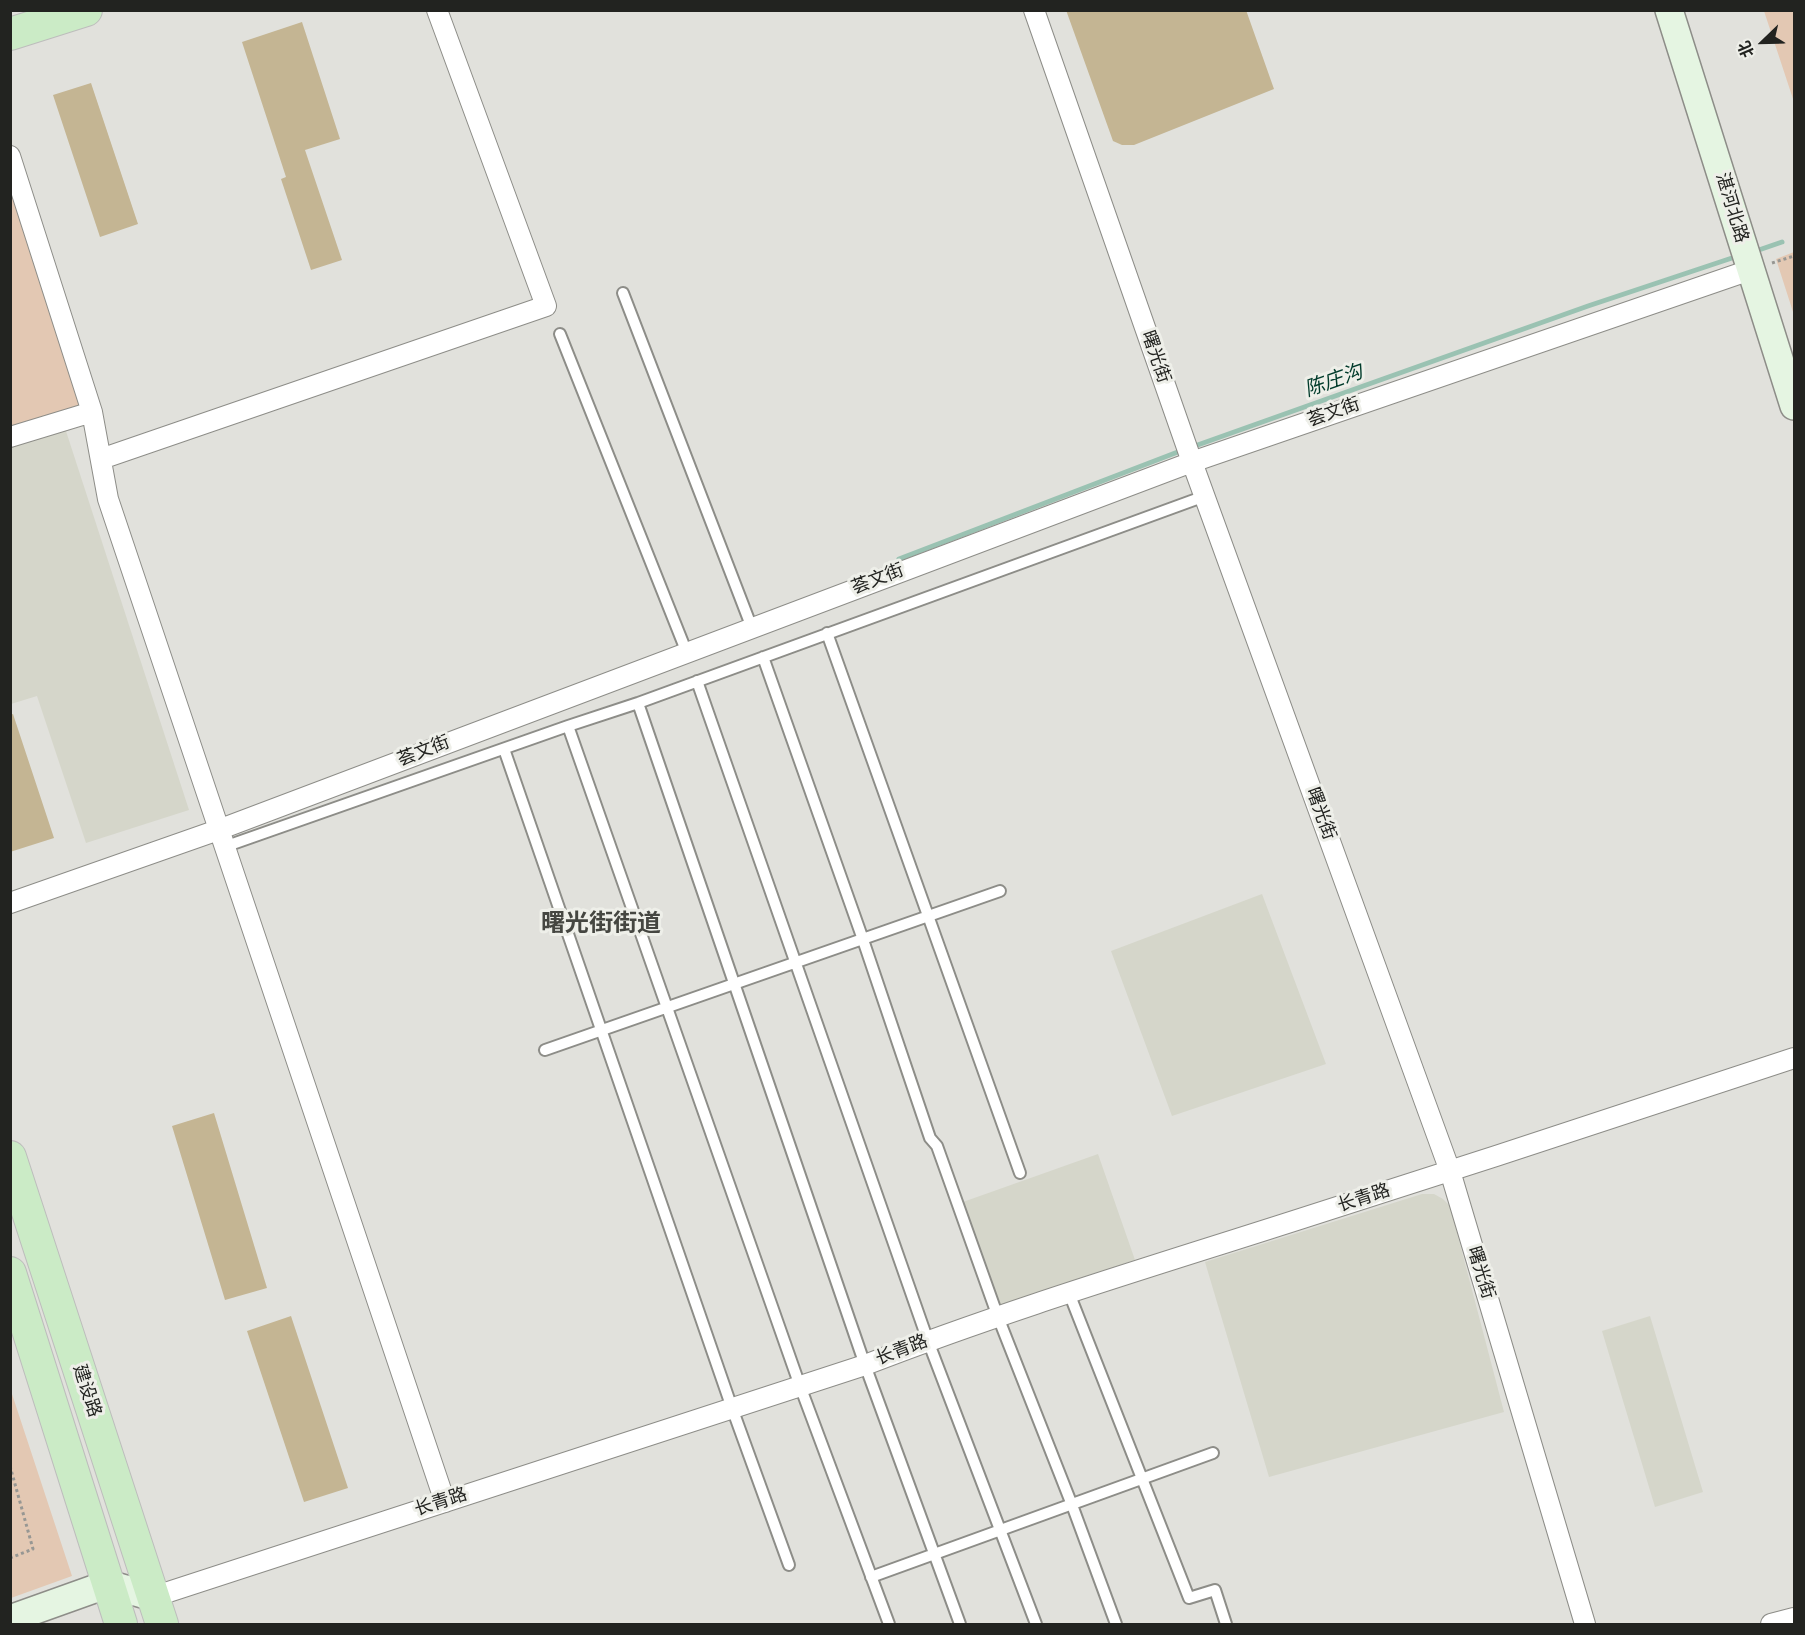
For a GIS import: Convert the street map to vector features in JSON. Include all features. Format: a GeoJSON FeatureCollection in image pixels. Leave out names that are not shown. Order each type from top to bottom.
{"type":"FeatureCollection","features":[{"type":"Feature","properties":{"kind":"main road"},"geometry":{"type":"LineString","coordinates":[[10,34],[86,10]]}},
{"type":"Feature","properties":{"kind":"main road","name":"建设路"},"geometry":{"type":"LineString","coordinates":[[10,1157],[157,1611]]}},
{"type":"Feature","properties":{"kind":"main road","name":"建设路"},"geometry":{"type":"LineString","coordinates":[[10,1272],[122,1624]]}},
{"type":"Feature","properties":{"kind":"street"},"geometry":{"type":"LineString","coordinates":[[101,459],[546,306],[437,10]]}},
{"type":"Feature","properties":{"kind":"street","name":"曙光街"},"geometry":{"type":"LineString","coordinates":[[1034,10],[1204,496],[1450,1171],[1585,1624]]}},
{"type":"Feature","properties":{"kind":"street","name":"湛河北路"},"geometry":{"type":"LineString","coordinates":[[1669,10],[1794,406]]}},
{"type":"Feature","properties":{"kind":"street"},"geometry":{"type":"LineString","coordinates":[[10,156],[92,412],[108,499],[445,1502]]}},
{"type":"Feature","properties":{"kind":"street","name":"荟文街"},"geometry":{"type":"LineString","coordinates":[[10,903],[221,838],[752,628],[1188,451],[1747,258]]}},
{"type":"Feature","properties":{"kind":"street"},"geometry":{"type":"LineString","coordinates":[[10,437],[92,412]]}},
{"type":"Feature","properties":{"kind":"street","name":"长青路"},"geometry":{"type":"LineString","coordinates":[[157,1611],[445,1502],[865,1365],[1069,1293],[1794,1058]]}},
{"type":"Feature","properties":{"kind":"street"},"geometry":{"type":"LineString","coordinates":[[10,1619],[108,1584],[157,1611]]}},
{"type":"Feature","properties":{"kind":"street"},"geometry":{"type":"LineString","coordinates":[[1771,1624],[1794,1618]]}},
{"type":"Feature","properties":{"kind":"lane"},"geometry":{"type":"LineString","coordinates":[[623,293],[752,628]]}},
{"type":"Feature","properties":{"kind":"lane"},"geometry":{"type":"LineString","coordinates":[[560,334],[687,653]]}},
{"type":"Feature","properties":{"kind":"lane"},"geometry":{"type":"LineString","coordinates":[[221,838],[504,749],[638,703],[1204,496]]}},
{"type":"Feature","properties":{"kind":"lane"},"geometry":{"type":"LineString","coordinates":[[827,633],[1020,1173]]}},
{"type":"Feature","properties":{"kind":"lane"},"geometry":{"type":"LineString","coordinates":[[763,657],[863,939],[930,1138],[937,1146],[998,1317],[1072,1504],[1116,1624]]}},
{"type":"Feature","properties":{"kind":"lane"},"geometry":{"type":"LineString","coordinates":[[697,681],[928,1341],[1036,1624]]}},
{"type":"Feature","properties":{"kind":"lane"},"geometry":{"type":"LineString","coordinates":[[638,703],[865,1365],[960,1624]]}},
{"type":"Feature","properties":{"kind":"lane"},"geometry":{"type":"LineString","coordinates":[[568,726],[800,1386],[889,1624]]}},
{"type":"Feature","properties":{"kind":"lane"},"geometry":{"type":"LineString","coordinates":[[504,749],[732,1408],[789,1565]]}},
{"type":"Feature","properties":{"kind":"lane"},"geometry":{"type":"LineString","coordinates":[[545,1050],[1000,891]]}},
{"type":"Feature","properties":{"kind":"lane"},"geometry":{"type":"LineString","coordinates":[[1069,1293],[1189,1598],[1215,1590],[1226,1624]]}},
{"type":"Feature","properties":{"kind":"lane"},"geometry":{"type":"LineString","coordinates":[[871,1576],[1213,1453]]}},
{"type":"Feature","properties":{"kind":"path"},"geometry":{"type":"LineString","coordinates":[[10,1466],[33,1549],[10,1558]]}},
{"type":"Feature","properties":{"kind":"shaded area"},"geometry":{"type":"Polygon","coordinates":[[[1764,11],[1794,11],[1794,102],[1764,11]]]}},
{"type":"Feature","properties":{"kind":"shaded area"},"geometry":{"type":"Polygon","coordinates":[[[10,171],[84,407],[10,430],[10,171]]]}},
{"type":"Feature","properties":{"kind":"shaded area"},"geometry":{"type":"Polygon","coordinates":[[[1794,252],[1794,315],[1776,259],[1794,252]]]}},
{"type":"Feature","properties":{"kind":"shaded area"},"geometry":{"type":"Polygon","coordinates":[[[65,428],[189,810],[86,843],[37,696],[11,704],[10,445],[65,428]]]}},
{"type":"Feature","properties":{"kind":"shaded area"},"geometry":{"type":"Polygon","coordinates":[[[1262,894],[1326,1064],[1172,1116],[1111,951],[1262,894]]]}},
{"type":"Feature","properties":{"kind":"shaded area"},"geometry":{"type":"Polygon","coordinates":[[[1098,1154],[1135,1260],[1000,1307],[963,1202],[1098,1154]]]}},
{"type":"Feature","properties":{"kind":"shaded area"},"geometry":{"type":"Polygon","coordinates":[[[1422,1194],[1434,1194],[1450,1206],[1504,1412],[1269,1477],[1205,1262],[1422,1194]]]}},
{"type":"Feature","properties":{"kind":"shaded area"},"geometry":{"type":"Polygon","coordinates":[[[1650,1316],[1703,1492],[1655,1507],[1602,1331],[1650,1316]]]}},
{"type":"Feature","properties":{"kind":"shaded area"},"geometry":{"type":"Polygon","coordinates":[[[11,1391],[72,1576],[10,1598],[11,1391]]]}},
{"type":"Feature","properties":{"kind":"building"},"geometry":{"type":"Polygon","coordinates":[[[1066,10],[1246,10],[1274,89],[1134,145],[1122,145],[1113,141],[1066,10]]]}},
{"type":"Feature","properties":{"kind":"building"},"geometry":{"type":"Polygon","coordinates":[[[302,22],[340,139],[305,150],[342,260],[311,270],[281,179],[286,177],[242,42],[302,22]]]}},
{"type":"Feature","properties":{"kind":"building"},"geometry":{"type":"Polygon","coordinates":[[[91,83],[138,224],[100,237],[53,95],[91,83]]]}},
{"type":"Feature","properties":{"kind":"building"},"geometry":{"type":"Polygon","coordinates":[[[13,714],[54,838],[10,852],[10,715],[13,714]]]}},
{"type":"Feature","properties":{"kind":"building"},"geometry":{"type":"Polygon","coordinates":[[[214,1113],[267,1288],[225,1300],[172,1126],[214,1113]]]}},
{"type":"Feature","properties":{"kind":"building"},"geometry":{"type":"Polygon","coordinates":[[[291,1316],[348,1488],[304,1502],[247,1331],[291,1316]]]}},
{"type":"Feature","properties":{"kind":"waterway","name":"陈庄沟"},"geometry":{"type":"LineString","coordinates":[[1753,252],[1782,242]]}},
{"type":"Feature","properties":{"kind":"waterway","name":"陈庄沟"},"geometry":{"type":"LineString","coordinates":[[1192,447],[1588,306],[1738,256]]}},
{"type":"Feature","properties":{"kind":"waterway","name":"陈庄沟"},"geometry":{"type":"LineString","coordinates":[[899,559],[1183,450]]}},
{"type":"Feature","properties":{"kind":"district","name":"曙光街街道"},"geometry":{"type":"Point","coordinates":[601,925]}}]}
